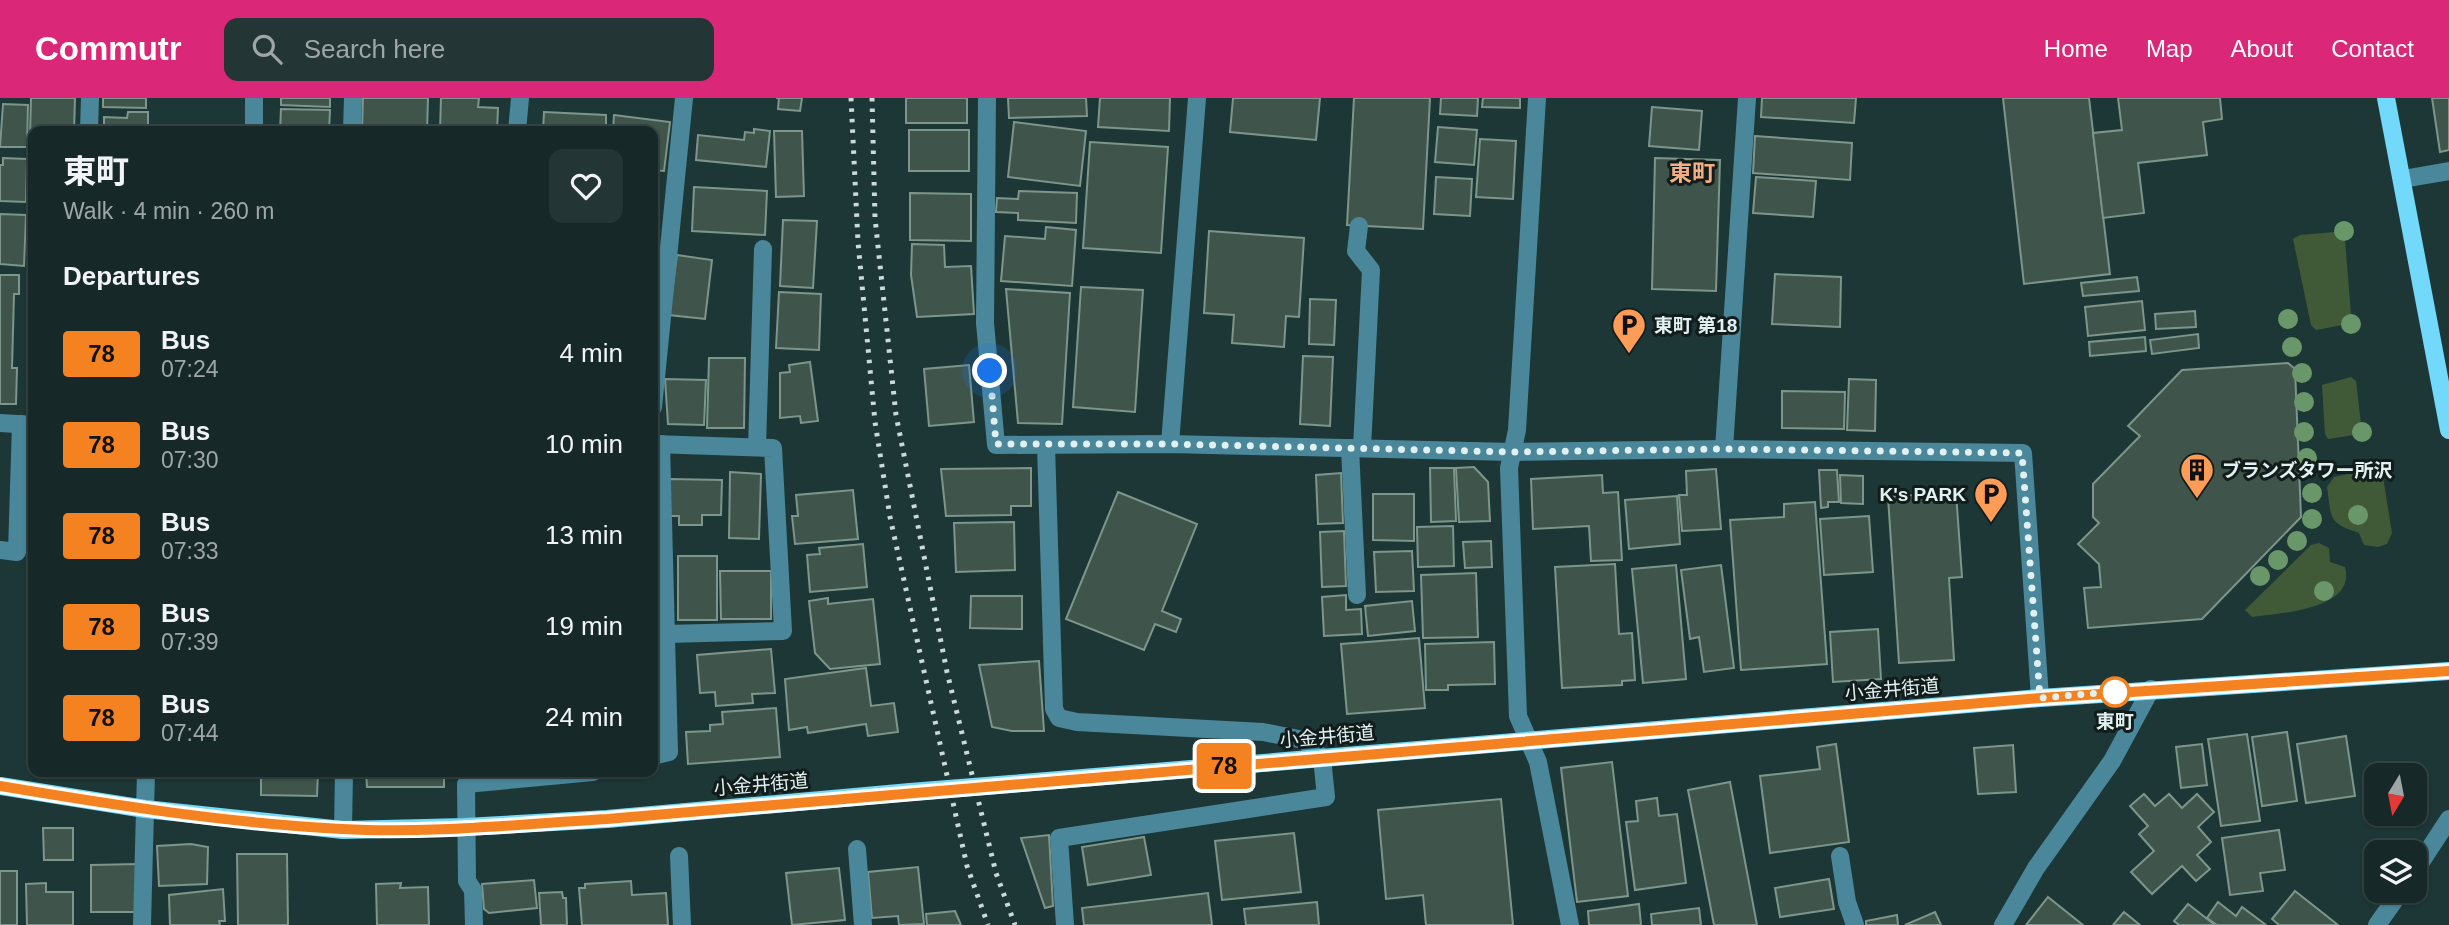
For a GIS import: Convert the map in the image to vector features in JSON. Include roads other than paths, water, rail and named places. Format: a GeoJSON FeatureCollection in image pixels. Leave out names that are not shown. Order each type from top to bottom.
{"type":"FeatureCollection","features":[{"type":"Feature","properties":{"kind":"main road"},"geometry":{"type":"LineString","coordinates":[[2385,98],[2403,179],[2449,430]]}},
{"type":"Feature","properties":{"kind":"main road","name":"小金井街道"},"geometry":{"type":"LineString","coordinates":[[0,786],[145,810],[344,830],[466,827],[607,819],[2151,689],[2449,671]]}},
{"type":"Feature","properties":{"kind":"street"},"geometry":{"type":"LineString","coordinates":[[89,126],[90,98]]}},
{"type":"Feature","properties":{"kind":"street"},"geometry":{"type":"LineString","coordinates":[[254,98],[254,126]]}},
{"type":"Feature","properties":{"kind":"street"},"geometry":{"type":"LineString","coordinates":[[352,126],[353,98]]}},
{"type":"Feature","properties":{"kind":"street"},"geometry":{"type":"LineString","coordinates":[[517,126],[520,98]]}},
{"type":"Feature","properties":{"kind":"street"},"geometry":{"type":"LineString","coordinates":[[658,357],[684,98]]}},
{"type":"Feature","properties":{"kind":"street"},"geometry":{"type":"LineString","coordinates":[[988,98],[985,323],[996,444],[1170,444],[1513,452],[1724,449],[2022,453],[2040,698]]}},
{"type":"Feature","properties":{"kind":"street"},"geometry":{"type":"LineString","coordinates":[[1170,444],[1196,98]]}},
{"type":"Feature","properties":{"kind":"street"},"geometry":{"type":"LineString","coordinates":[[1537,98],[1517,430],[1509,468],[1518,716],[1538,762],[1570,925]]}},
{"type":"Feature","properties":{"kind":"street"},"geometry":{"type":"LineString","coordinates":[[1724,449],[1747,98]]}},
{"type":"Feature","properties":{"kind":"street"},"geometry":{"type":"LineString","coordinates":[[2403,179],[2449,171]]}},
{"type":"Feature","properties":{"kind":"street"},"geometry":{"type":"LineString","coordinates":[[1357,596],[1356,448],[1371,270],[1356,251],[1359,226]]}},
{"type":"Feature","properties":{"kind":"street"},"geometry":{"type":"LineString","coordinates":[[666,634],[783,631],[765,447],[763,249]]}},
{"type":"Feature","properties":{"kind":"street"},"geometry":{"type":"LineString","coordinates":[[0,423],[27,425],[17,552],[0,550]]}},
{"type":"Feature","properties":{"kind":"street"},"geometry":{"type":"LineString","coordinates":[[658,444],[765,447]]}},
{"type":"Feature","properties":{"kind":"street"},"geometry":{"type":"LineString","coordinates":[[1046,444],[1054,709],[1059,718],[1077,722],[1263,732],[1304,740],[1322,758],[1326,797],[1059,838],[1065,925]]}},
{"type":"Feature","properties":{"kind":"street"},"geometry":{"type":"LineString","coordinates":[[658,465],[670,752],[658,755]]}},
{"type":"Feature","properties":{"kind":"street"},"geometry":{"type":"LineString","coordinates":[[2003,925],[2036,867],[2112,761],[2151,689]]}},
{"type":"Feature","properties":{"kind":"street"},"geometry":{"type":"LineString","coordinates":[[142,925],[146,777]]}},
{"type":"Feature","properties":{"kind":"street"},"geometry":{"type":"LineString","coordinates":[[344,777],[344,830]]}},
{"type":"Feature","properties":{"kind":"street"},"geometry":{"type":"LineString","coordinates":[[474,925],[473,890],[467,881],[466,784],[540,777]]}},
{"type":"Feature","properties":{"kind":"street"},"geometry":{"type":"LineString","coordinates":[[2427,853],[2449,819]]}},
{"type":"Feature","properties":{"kind":"street"},"geometry":{"type":"LineString","coordinates":[[857,849],[863,925]]}},
{"type":"Feature","properties":{"kind":"street"},"geometry":{"type":"LineString","coordinates":[[679,856],[682,925]]}},
{"type":"Feature","properties":{"kind":"street"},"geometry":{"type":"LineString","coordinates":[[1840,856],[1847,902],[1855,925]]}},
{"type":"Feature","properties":{"kind":"street"},"geometry":{"type":"LineString","coordinates":[[2376,925],[2392,903]]}},
{"type":"Feature","properties":{"kind":"railway"},"geometry":{"type":"LineString","coordinates":[[851,98],[858,242],[875,422],[890,517],[967,866],[988,925]]}},
{"type":"Feature","properties":{"kind":"railway"},"geometry":{"type":"LineString","coordinates":[[872,98],[875,218],[896,415],[947,672],[996,873],[1015,925]]}},
{"type":"Feature","properties":{"kind":"place","name":"東町 第18"},"geometry":{"type":"Point","coordinates":[1629,355]}},
{"type":"Feature","properties":{"kind":"place","name":"ブランズタワー所沢"},"geometry":{"type":"Point","coordinates":[2197,500]}},
{"type":"Feature","properties":{"kind":"place","name":"K's PARK"},"geometry":{"type":"Point","coordinates":[1991,524]}},
{"type":"Feature","properties":{"kind":"place","name":"東町"},"geometry":{"type":"Point","coordinates":[2115,692]}},
{"type":"Feature","properties":{"kind":"district","name":"東町"},"geometry":{"type":"Point","coordinates":[1692,173]}}]}
